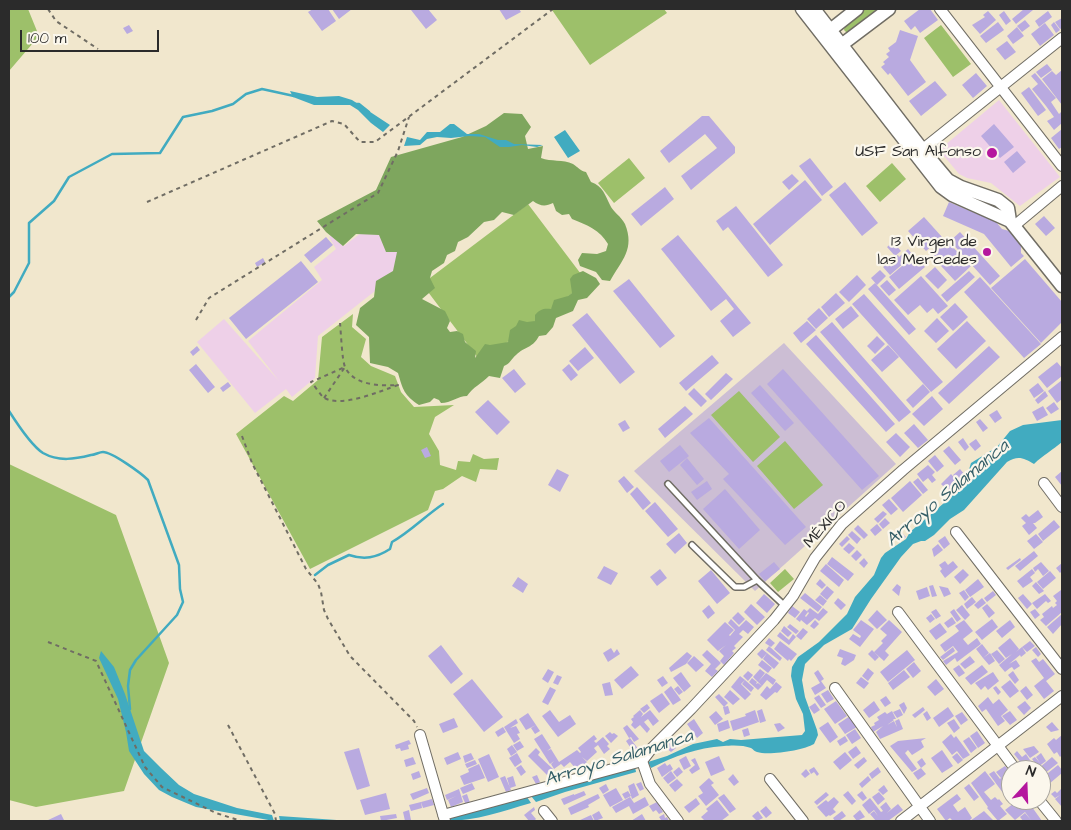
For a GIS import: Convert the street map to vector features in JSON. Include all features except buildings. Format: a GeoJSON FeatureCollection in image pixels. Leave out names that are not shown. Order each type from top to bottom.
{"type":"FeatureCollection","features":[{"type":"Feature","properties":{"kind":"street"},"geometry":{"type":"LineString","coordinates":[[802,9],[827,33]]}},
{"type":"Feature","properties":{"kind":"street"},"geometry":{"type":"LineString","coordinates":[[814,9],[827,33],[918,152],[948,180],[961,187],[998,200],[1008,208],[1012,223],[1062,286]]}},
{"type":"Feature","properties":{"kind":"street"},"geometry":{"type":"LineString","coordinates":[[827,33],[857,9]]}},
{"type":"Feature","properties":{"kind":"street"},"geometry":{"type":"LineString","coordinates":[[838,48],[889,9]]}},
{"type":"Feature","properties":{"kind":"street"},"geometry":{"type":"LineString","coordinates":[[940,9],[1062,166]]}},
{"type":"Feature","properties":{"kind":"street"},"geometry":{"type":"LineString","coordinates":[[918,152],[1062,38]]}},
{"type":"Feature","properties":{"kind":"street"},"geometry":{"type":"LineString","coordinates":[[1012,223],[1062,186]]}},
{"type":"Feature","properties":{"kind":"street","name":"MÉXICO"},"geometry":{"type":"LineString","coordinates":[[643,767],[652,748],[722,676],[785,606],[804,579],[815,558],[842,524],[903,470],[1062,337]]}},
{"type":"Feature","properties":{"kind":"street"},"geometry":{"type":"LineString","coordinates":[[1044,483],[1062,507]]}},
{"type":"Feature","properties":{"kind":"street"},"geometry":{"type":"LineString","coordinates":[[956,532],[1062,669]]}},
{"type":"Feature","properties":{"kind":"street"},"geometry":{"type":"LineString","coordinates":[[898,612],[1008,760]]}},
{"type":"Feature","properties":{"kind":"street"},"geometry":{"type":"LineString","coordinates":[[835,688],[930,821]]}},
{"type":"Feature","properties":{"kind":"street"},"geometry":{"type":"LineString","coordinates":[[901,821],[1062,696]]}},
{"type":"Feature","properties":{"kind":"street"},"geometry":{"type":"LineString","coordinates":[[420,736],[444,818],[643,767],[650,784],[678,821]]}},
{"type":"Feature","properties":{"kind":"street"},"geometry":{"type":"LineString","coordinates":[[770,779],[803,821]]}},
{"type":"Feature","properties":{"kind":"street"},"geometry":{"type":"LineString","coordinates":[[1047,810],[1056,821]]}},
{"type":"Feature","properties":{"kind":"street"},"geometry":{"type":"LineString","coordinates":[[544,811],[552,821]]}},
{"type":"Feature","properties":{"kind":"lane"},"geometry":{"type":"LineString","coordinates":[[668,484],[757,580],[785,606]]}},
{"type":"Feature","properties":{"kind":"lane"},"geometry":{"type":"LineString","coordinates":[[692,545],[735,587],[744,588],[757,580]]}},
{"type":"Feature","properties":{"kind":"path"},"geometry":{"type":"LineString","coordinates":[[48,9],[56,21],[98,48]]}},
{"type":"Feature","properties":{"kind":"path"},"geometry":{"type":"LineString","coordinates":[[147,202],[332,122],[344,124],[360,142],[375,142],[552,9]]}},
{"type":"Feature","properties":{"kind":"path"},"geometry":{"type":"LineString","coordinates":[[196,320],[209,298],[378,193],[398,150],[409,117]]}},
{"type":"Feature","properties":{"kind":"path"},"geometry":{"type":"LineString","coordinates":[[340,323],[345,367],[358,381],[381,386],[398,385],[336,402],[324,398],[311,382],[345,367]]}},
{"type":"Feature","properties":{"kind":"path"},"geometry":{"type":"LineString","coordinates":[[324,398],[345,367]]}},
{"type":"Feature","properties":{"kind":"path"},"geometry":{"type":"LineString","coordinates":[[242,436],[252,463],[306,569],[322,592],[324,610],[336,633],[358,666],[414,721],[420,736]]}},
{"type":"Feature","properties":{"kind":"path"},"geometry":{"type":"LineString","coordinates":[[48,642],[96,661],[145,767],[162,787],[216,813],[241,821]]}},
{"type":"Feature","properties":{"kind":"path"},"geometry":{"type":"LineString","coordinates":[[228,726],[275,814],[276,821]]}},
{"type":"Feature","properties":{"kind":"shaded area","name":"USF San Alfonso"},"geometry":{"type":"Polygon","coordinates":[[[999,100],[1060,177],[1020,206],[991,183],[967,178],[959,174],[939,150],[999,100]]]}},
{"type":"Feature","properties":{"kind":"shaded area"},"geometry":{"type":"Polygon","coordinates":[[[374,223],[408,265],[318,336],[315,378],[292,397],[286,389],[255,413],[197,342],[224,319],[279,381],[248,341],[322,280],[314,267],[336,249],[329,237],[334,234],[344,246],[374,223]]]}},
{"type":"Feature","properties":{"kind":"shaded area"},"geometry":{"type":"Polygon","coordinates":[[[784,343],[896,464],[755,591],[634,471],[784,343]]]}},
{"type":"Feature","properties":{"kind":"green space"},"geometry":{"type":"Polygon","coordinates":[[[9,9],[28,9],[39,36],[9,71],[9,9]]]}},
{"type":"Feature","properties":{"kind":"green space"},"geometry":{"type":"Polygon","coordinates":[[[664,9],[667,13],[590,65],[552,10],[664,9]]]}},
{"type":"Feature","properties":{"kind":"green space"},"geometry":{"type":"Polygon","coordinates":[[[865,9],[883,9],[848,34],[844,30],[845,25],[865,9]]]}},
{"type":"Feature","properties":{"kind":"green space"},"geometry":{"type":"Polygon","coordinates":[[[941,25],[971,64],[953,77],[924,38],[941,25]]]}},
{"type":"Feature","properties":{"kind":"green space"},"geometry":{"type":"Polygon","coordinates":[[[504,113],[522,114],[531,127],[525,136],[528,149],[543,146],[541,158],[573,164],[586,172],[591,182],[603,191],[611,207],[625,224],[629,240],[626,254],[610,281],[602,280],[596,272],[580,266],[578,260],[582,253],[597,254],[606,251],[608,244],[593,228],[572,219],[569,214],[562,215],[556,211],[553,203],[543,205],[533,201],[514,215],[502,212],[494,220],[484,222],[468,237],[458,242],[455,251],[447,255],[444,263],[432,271],[430,278],[435,288],[422,299],[445,311],[450,321],[447,328],[450,332],[457,331],[463,334],[465,342],[476,351],[475,358],[485,344],[508,342],[510,330],[516,326],[519,320],[535,321],[535,315],[539,311],[551,309],[554,300],[572,293],[570,279],[573,275],[583,271],[596,278],[600,284],[587,298],[578,300],[573,311],[556,318],[553,327],[546,335],[539,336],[534,343],[519,352],[504,366],[500,378],[489,376],[467,396],[441,403],[434,398],[430,402],[419,405],[405,392],[398,373],[388,367],[370,363],[369,337],[356,325],[360,308],[374,297],[376,281],[393,271],[397,252],[386,252],[379,235],[356,234],[343,246],[326,232],[317,221],[376,190],[391,157],[462,137],[486,126],[504,113]]]}},
{"type":"Feature","properties":{"kind":"green space"},"geometry":{"type":"Polygon","coordinates":[[[629,158],[645,178],[614,203],[598,183],[629,158]]]}},
{"type":"Feature","properties":{"kind":"green space"},"geometry":{"type":"Polygon","coordinates":[[[892,163],[906,179],[880,202],[866,186],[892,163]]]}},
{"type":"Feature","properties":{"kind":"green space"},"geometry":{"type":"Polygon","coordinates":[[[528,204],[587,282],[481,362],[422,284],[528,204]]]}},
{"type":"Feature","properties":{"kind":"green space"},"geometry":{"type":"Polygon","coordinates":[[[353,314],[352,327],[366,339],[361,357],[371,366],[395,376],[401,392],[414,407],[454,405],[435,417],[429,434],[439,451],[440,465],[456,470],[458,461],[470,462],[473,454],[484,459],[499,458],[497,470],[480,469],[476,482],[462,476],[443,489],[435,491],[428,510],[310,569],[236,434],[284,396],[293,401],[318,380],[322,337],[353,314]]]}},
{"type":"Feature","properties":{"kind":"green space"},"geometry":{"type":"Polygon","coordinates":[[[739,391],[780,437],[753,462],[711,415],[739,391]]]}},
{"type":"Feature","properties":{"kind":"green space"},"geometry":{"type":"Polygon","coordinates":[[[785,441],[823,485],[794,509],[757,466],[785,441]]]}},
{"type":"Feature","properties":{"kind":"green space"},"geometry":{"type":"Polygon","coordinates":[[[9,464],[116,515],[169,663],[124,791],[36,807],[9,800],[9,464]]]}},
{"type":"Feature","properties":{"kind":"green space"},"geometry":{"type":"Polygon","coordinates":[[[785,569],[794,579],[778,592],[770,583],[785,569]]]}},
{"type":"Feature","properties":{"kind":"water"},"geometry":{"type":"Polygon","coordinates":[[[290,91],[317,97],[339,96],[352,100],[390,125],[383,132],[350,105],[314,105],[293,97],[290,91]]]}},
{"type":"Feature","properties":{"kind":"water"},"geometry":{"type":"Polygon","coordinates":[[[450,124],[454,124],[467,134],[479,134],[498,140],[506,140],[514,144],[543,145],[537,147],[522,145],[500,147],[485,137],[469,136],[437,137],[427,139],[420,145],[404,146],[407,137],[420,140],[427,132],[440,132],[450,124]]]}},
{"type":"Feature","properties":{"kind":"water"},"geometry":{"type":"Polygon","coordinates":[[[565,130],[580,151],[568,158],[554,137],[565,130]]]}},
{"type":"Feature","properties":{"kind":"water"},"geometry":{"type":"Polygon","coordinates":[[[1062,420],[1062,442],[1034,464],[1021,458],[1007,462],[964,510],[950,519],[925,541],[913,544],[901,557],[852,629],[824,645],[805,664],[802,680],[805,697],[818,735],[814,744],[778,753],[762,753],[751,748],[731,745],[714,747],[686,753],[651,768],[648,762],[693,744],[717,739],[723,742],[730,739],[741,740],[802,735],[805,731],[803,714],[796,699],[791,676],[792,667],[798,657],[819,642],[847,614],[855,597],[874,575],[885,553],[906,539],[910,532],[944,503],[950,492],[967,476],[971,463],[997,447],[1010,431],[1023,425],[1062,420]]]}},
{"type":"Feature","properties":{"kind":"water"},"geometry":{"type":"Polygon","coordinates":[[[101,651],[114,667],[144,751],[161,768],[179,785],[194,794],[237,808],[272,815],[274,821],[196,807],[159,790],[144,774],[129,751],[118,699],[99,658],[101,651]]]}},
{"type":"Feature","properties":{"kind":"water"},"geometry":{"type":"Polygon","coordinates":[[[635,767],[636,772],[536,802],[531,796],[635,767]]]}},
{"type":"Feature","properties":{"kind":"water"},"geometry":{"type":"Polygon","coordinates":[[[527,797],[531,803],[489,815],[458,821],[447,821],[445,818],[527,797]]]}},
{"type":"Feature","properties":{"kind":"water"},"geometry":{"type":"Polygon","coordinates":[[[279,816],[351,821],[280,821],[279,816]]]}},
{"type":"Feature","properties":{"kind":"waterway"},"geometry":{"type":"LineString","coordinates":[[9,297],[14,292],[29,263],[29,223],[54,201],[69,177],[112,154],[160,153],[183,117],[233,104],[246,94],[262,89],[294,96]]}},
{"type":"Feature","properties":{"kind":"waterway"},"geometry":{"type":"LineString","coordinates":[[354,104],[359,104],[369,112]]}},
{"type":"Feature","properties":{"kind":"waterway","name":"Arroyo Salamanca"},"geometry":{"type":"LineString","coordinates":[[9,411],[29,440],[39,450],[49,456],[67,459],[102,452],[107,453],[126,463],[148,480],[179,565],[180,589],[183,602],[177,615],[136,660],[130,670],[128,686],[130,709]]}},
{"type":"Feature","properties":{"kind":"waterway"},"geometry":{"type":"LineString","coordinates":[[315,575],[328,565],[349,555],[365,558],[385,552],[390,549],[392,542],[443,504]]}},
{"type":"Feature","properties":{"kind":"place","name":"USF San Alfonso"},"geometry":{"type":"Point","coordinates":[992,153]}},
{"type":"Feature","properties":{"kind":"place","name":"13 Virgen de las Mercedes"},"geometry":{"type":"Point","coordinates":[987,252]}}]}
